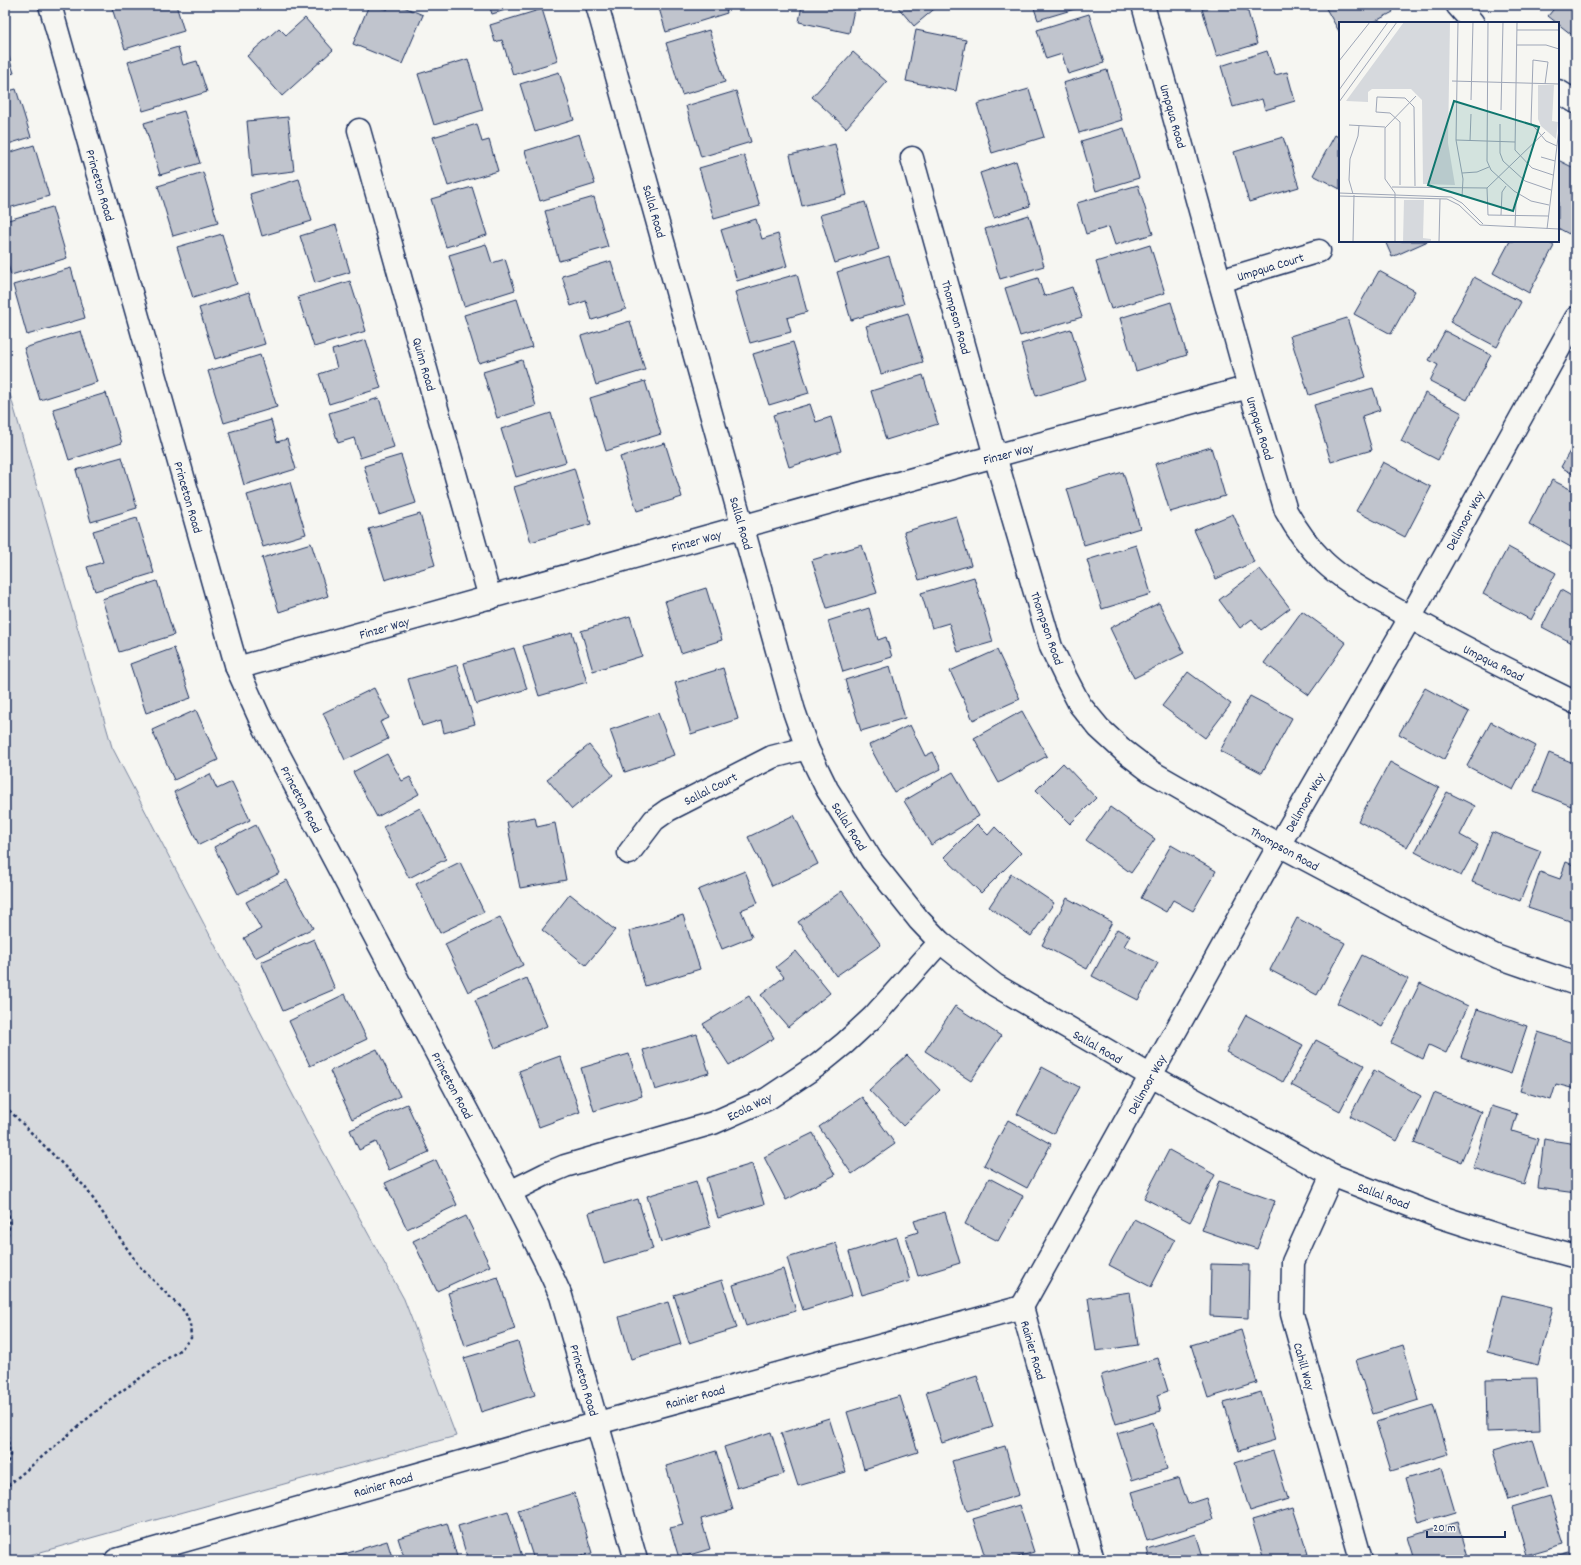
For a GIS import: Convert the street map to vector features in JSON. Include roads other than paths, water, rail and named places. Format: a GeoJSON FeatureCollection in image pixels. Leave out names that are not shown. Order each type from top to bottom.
{"type":"FeatureCollection","features":[{"type":"Feature","properties":{"kind":"street","name":"Princeton Road"},"geometry":{"type":"LineString","coordinates":[[50,5],[237,668],[261,721],[510,1192],[561,1296],[636,1560]]}},
{"type":"Feature","properties":{"kind":"street","name":"Sallal Road"},"geometry":{"type":"LineString","coordinates":[[597,5],[794,711],[807,748],[828,789],[872,861],[919,920],[940,942],[995,986],[1150,1076],[1332,1175],[1432,1214],[1497,1235],[1576,1257]]}},
{"type":"Feature","properties":{"kind":"street","name":"Umpqua Road"},"geometry":{"type":"LineString","coordinates":[[1143,5],[1249,387],[1286,511],[1296,529],[1324,561],[1343,576],[1410,618],[1576,703]]}},
{"type":"Feature","properties":{"kind":"street"},"geometry":{"type":"LineString","coordinates":[[1457,5],[1471,22]]}},
{"type":"Feature","properties":{"kind":"street"},"geometry":{"type":"LineString","coordinates":[[1559,92],[1576,102]]}},
{"type":"Feature","properties":{"kind":"street","name":"Quinn Road"},"geometry":{"type":"LineString","coordinates":[[359,130],[490,598]]}},
{"type":"Feature","properties":{"kind":"street","name":"Thompson Road"},"geometry":{"type":"LineString","coordinates":[[912,158],[995,456],[1051,647],[1080,705],[1099,728],[1124,751],[1150,771],[1279,845],[1426,923],[1498,957],[1576,984]]}},
{"type":"Feature","properties":{"kind":"street","name":"Umpqua Court"},"geometry":{"type":"LineString","coordinates":[[1220,281],[1319,251]]}},
{"type":"Feature","properties":{"kind":"street","name":"Dellmoor Way"},"geometry":{"type":"LineString","coordinates":[[1022,1307],[1279,845],[1410,618],[1576,318]]}},
{"type":"Feature","properties":{"kind":"street","name":"Finzer Way"},"geometry":{"type":"LineString","coordinates":[[237,668],[995,456],[1249,387]]}},
{"type":"Feature","properties":{"kind":"street","name":"Sallal Court"},"geometry":{"type":"LineString","coordinates":[[629,853],[654,820],[662,814],[772,757],[807,748]]}},
{"type":"Feature","properties":{"kind":"street","name":"Ecola Way"},"geometry":{"type":"LineString","coordinates":[[510,1192],[565,1166],[713,1123],[766,1099],[812,1069],[845,1043],[873,1017],[940,942]]}},
{"type":"Feature","properties":{"kind":"street","name":"Cahill Way"},"geometry":{"type":"LineString","coordinates":[[1332,1175],[1293,1262],[1292,1314],[1361,1560]]}},
{"type":"Feature","properties":{"kind":"street","name":"Rainier Road"},"geometry":{"type":"LineString","coordinates":[[116,1560],[598,1423],[1022,1307],[1093,1560]]}}]}
